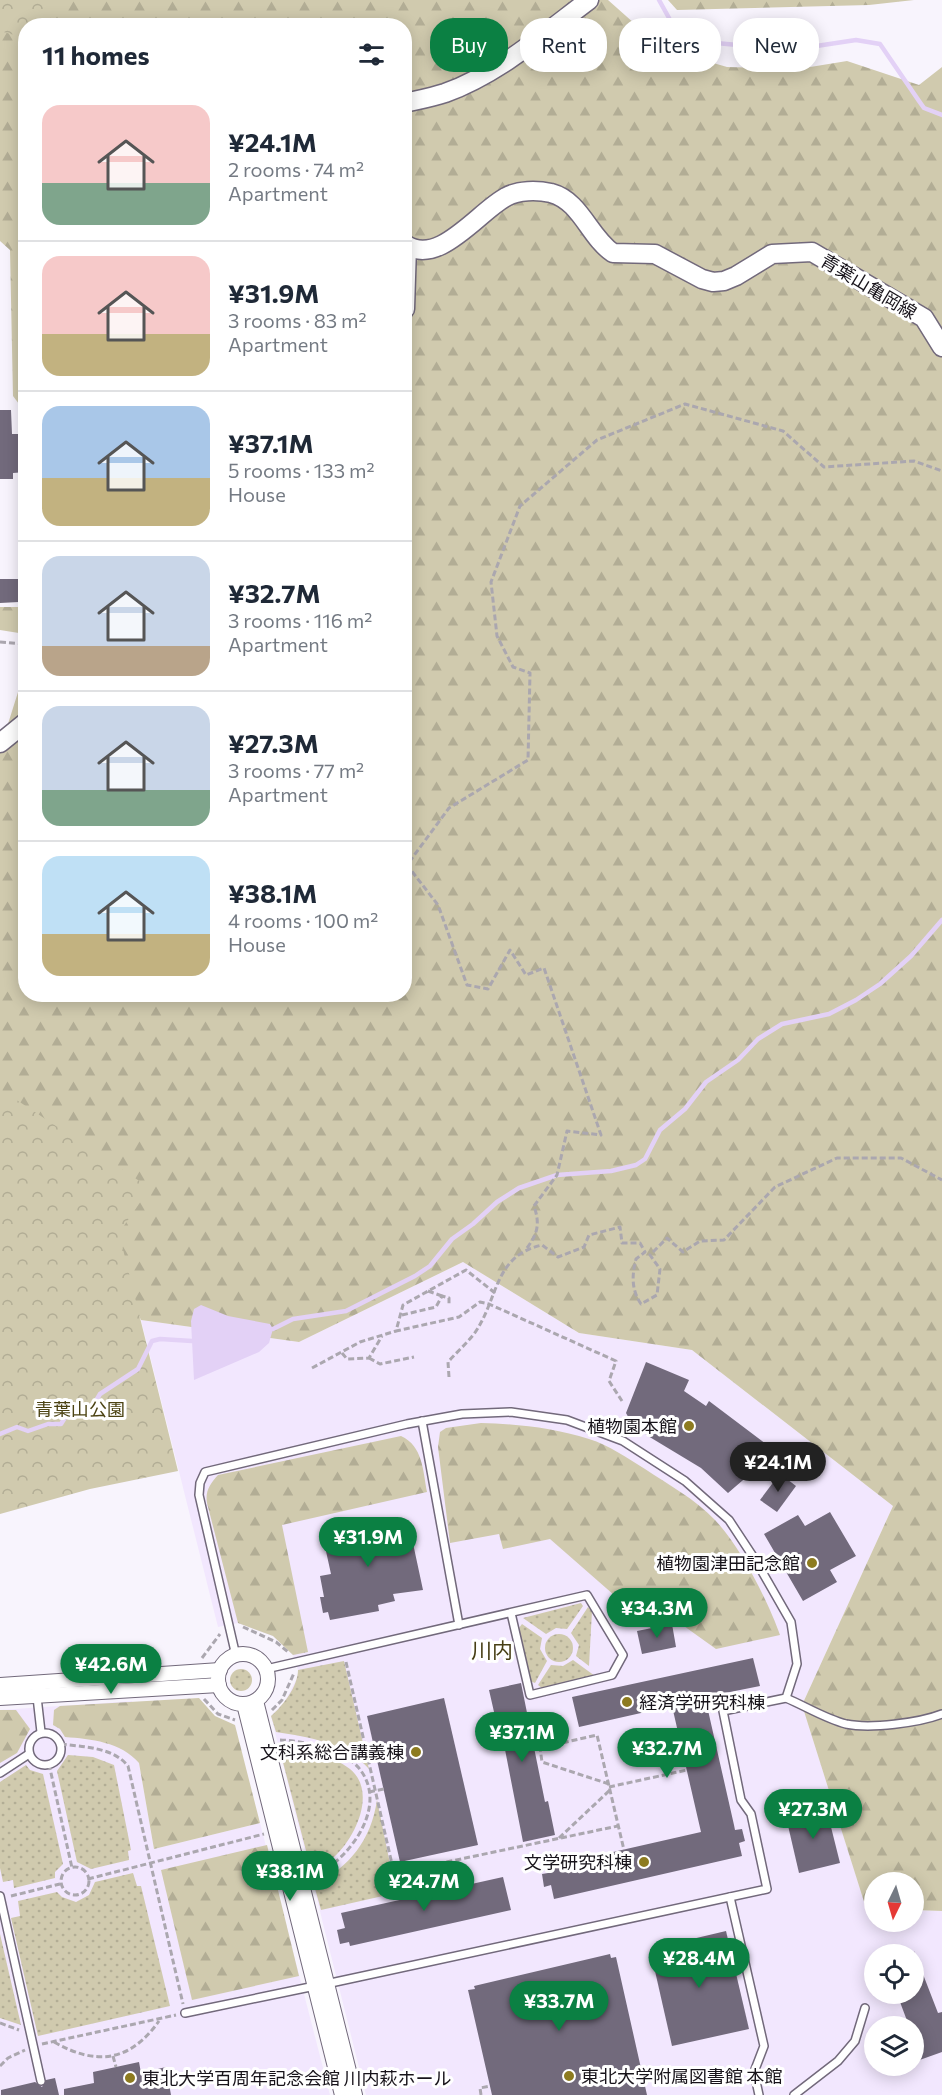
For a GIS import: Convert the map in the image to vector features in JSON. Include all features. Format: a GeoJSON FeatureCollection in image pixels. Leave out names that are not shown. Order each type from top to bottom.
{"type":"FeatureCollection","features":[{"type":"Feature","properties":{"kind":"street"},"geometry":{"type":"LineString","coordinates":[[412,101],[445,93],[477,78],[541,36],[588,0]]}},
{"type":"Feature","properties":{"kind":"street","name":"青葉山亀岡線"},"geometry":{"type":"LineString","coordinates":[[412,246],[424,251],[441,246],[508,196],[523,192],[552,194],[576,208],[614,253],[654,254],[702,279],[713,282],[724,281],[736,276],[772,254],[812,252],[924,318],[942,347]]}},
{"type":"Feature","properties":{"kind":"street"},"geometry":{"type":"LineString","coordinates":[[0,743],[18,728]]}},
{"type":"Feature","properties":{"kind":"street"},"geometry":{"type":"LineString","coordinates":[[0,1685],[220,1670],[236,1656],[252,1656],[259,1660],[266,1669],[268,1682],[266,1690],[250,1702],[230,1701],[219,1685],[220,1670]]}},
{"type":"Feature","properties":{"kind":"street"},"geometry":{"type":"LineString","coordinates":[[0,1698],[219,1685]]}},
{"type":"Feature","properties":{"kind":"street"},"geometry":{"type":"LineString","coordinates":[[250,1702],[320,1985],[342,2095]]}},
{"type":"Feature","properties":{"kind":"street"},"geometry":{"type":"LineString","coordinates":[[320,1985],[355,2095]]}},
{"type":"Feature","properties":{"kind":"lane"},"geometry":{"type":"LineString","coordinates":[[236,1656],[198,1495],[200,1483],[206,1472],[422,1421],[462,1414],[511,1412],[567,1420],[623,1442],[685,1481],[729,1520],[791,1622],[797,1664],[786,1698]]}},
{"type":"Feature","properties":{"kind":"lane"},"geometry":{"type":"LineString","coordinates":[[422,1421],[459,1625]]}},
{"type":"Feature","properties":{"kind":"lane"},"geometry":{"type":"LineString","coordinates":[[266,1669],[587,1595],[623,1655],[612,1675],[530,1695],[510,1613]]}},
{"type":"Feature","properties":{"kind":"lane"},"geometry":{"type":"LineString","coordinates":[[37,1697],[41,1732]]}},
{"type":"Feature","properties":{"kind":"lane"},"geometry":{"type":"LineString","coordinates":[[185,2013],[767,1889],[751,1814],[741,1800],[723,1711],[786,1698],[843,1724],[894,1724],[942,1714]]}},
{"type":"Feature","properties":{"kind":"lane"},"geometry":{"type":"LineString","coordinates":[[41,1732],[56,1736],[61,1744],[60,1755],[49,1764],[35,1762],[29,1754],[29,1743],[41,1732]]}},
{"type":"Feature","properties":{"kind":"lane"},"geometry":{"type":"LineString","coordinates":[[0,1773],[29,1754]]}},
{"type":"Feature","properties":{"kind":"lane"},"geometry":{"type":"LineString","coordinates":[[0,1897],[40,2081]]}},
{"type":"Feature","properties":{"kind":"lane"},"geometry":{"type":"LineString","coordinates":[[730,1897],[764,2046],[754,2072],[759,2095]]}},
{"type":"Feature","properties":{"kind":"lane"},"geometry":{"type":"LineString","coordinates":[[794,2095],[838,2061],[855,2041],[864,2008]]}},
{"type":"Feature","properties":{"kind":"path"},"geometry":{"type":"LineString","coordinates":[[412,858],[449,808],[528,760],[530,673],[513,667],[497,636],[491,582],[520,506],[597,440],[685,404],[783,431],[824,467],[914,461],[942,471]]}},
{"type":"Feature","properties":{"kind":"path"},"geometry":{"type":"LineString","coordinates":[[0,642],[18,643]]}},
{"type":"Feature","properties":{"kind":"path"},"geometry":{"type":"LineString","coordinates":[[412,871],[438,904],[467,985],[488,988],[510,950],[526,975],[544,968],[601,1135],[567,1131],[557,1175],[534,1206],[539,1221],[536,1236],[526,1248],[506,1263],[495,1293],[474,1333],[448,1362],[449,1377]]}},
{"type":"Feature","properties":{"kind":"path"},"geometry":{"type":"LineString","coordinates":[[650,1255],[668,1238],[683,1252],[700,1241],[724,1240],[775,1187],[837,1158],[901,1158],[942,1180]]}},
{"type":"Feature","properties":{"kind":"path"},"geometry":{"type":"LineString","coordinates":[[526,1248],[542,1245],[558,1257],[584,1247],[589,1235],[621,1227],[622,1243],[640,1243],[660,1269],[657,1295],[641,1304],[635,1295],[632,1275],[636,1259],[645,1252]]}},
{"type":"Feature","properties":{"kind":"path"},"geometry":{"type":"LineString","coordinates":[[396,1331],[403,1305],[466,1270],[495,1293]]}},
{"type":"Feature","properties":{"kind":"path"},"geometry":{"type":"LineString","coordinates":[[428,1291],[449,1298],[449,1305]]}},
{"type":"Feature","properties":{"kind":"path"},"geometry":{"type":"LineString","coordinates":[[402,1315],[436,1307],[442,1296]]}},
{"type":"Feature","properties":{"kind":"path"},"geometry":{"type":"LineString","coordinates":[[312,1368],[360,1342],[396,1331],[459,1317],[480,1302],[616,1361],[609,1382],[622,1401]]}},
{"type":"Feature","properties":{"kind":"path"},"geometry":{"type":"LineString","coordinates":[[369,1358],[383,1335]]}},
{"type":"Feature","properties":{"kind":"path"},"geometry":{"type":"LineString","coordinates":[[342,1353],[346,1359],[369,1358],[380,1364],[414,1357]]}},
{"type":"Feature","properties":{"kind":"path"},"geometry":{"type":"LineString","coordinates":[[243,1627],[276,1642],[289,1653]]}},
{"type":"Feature","properties":{"kind":"path"},"geometry":{"type":"LineString","coordinates":[[199,1664],[221,1633]]}},
{"type":"Feature","properties":{"kind":"path"},"geometry":{"type":"LineString","coordinates":[[344,1651],[394,1872],[618,1826]]}},
{"type":"Feature","properties":{"kind":"path"},"geometry":{"type":"LineString","coordinates":[[282,1700],[294,1674],[292,1664]]}},
{"type":"Feature","properties":{"kind":"path"},"geometry":{"type":"LineString","coordinates":[[624,1850],[618,1826],[609,1787],[597,1735],[540,1748],[542,1762],[609,1787],[687,1770]]}},
{"type":"Feature","properties":{"kind":"path"},"geometry":{"type":"LineString","coordinates":[[275,1740],[307,1743],[352,1761],[366,1780],[369,1792],[366,1818],[356,1841],[340,1860],[310,1878]]}},
{"type":"Feature","properties":{"kind":"path"},"geometry":{"type":"LineString","coordinates":[[0,2066],[8,2058],[33,2046],[185,2013],[148,1863],[128,1766],[102,1750],[61,1744]]}},
{"type":"Feature","properties":{"kind":"path"},"geometry":{"type":"LineString","coordinates":[[49,1764],[72,1868]]}},
{"type":"Feature","properties":{"kind":"path"},"geometry":{"type":"LineString","coordinates":[[558,1839],[609,1787]]}},
{"type":"Feature","properties":{"kind":"path"},"geometry":{"type":"LineString","coordinates":[[369,1792],[384,1789]]}},
{"type":"Feature","properties":{"kind":"path"},"geometry":{"type":"LineString","coordinates":[[88,1879],[268,1833]]}},
{"type":"Feature","properties":{"kind":"path"},"geometry":{"type":"LineString","coordinates":[[72,1868],[81,1869],[88,1879],[85,1891],[77,1895],[65,1892],[61,1884],[62,1875],[72,1868]]}},
{"type":"Feature","properties":{"kind":"path"},"geometry":{"type":"LineString","coordinates":[[0,1897],[61,1884]]}},
{"type":"Feature","properties":{"kind":"path"},"geometry":{"type":"LineString","coordinates":[[53,2042],[76,2054],[93,2057],[113,2056],[134,2049],[148,2036],[160,2019]]}},
{"type":"Feature","properties":{"kind":"path"},"geometry":{"type":"LineString","coordinates":[[0,2023],[30,2033]]}},
{"type":"Feature","properties":{"kind":"path"},"geometry":{"type":"LineString","coordinates":[[113,2056],[116,2067]]}},
{"type":"Feature","properties":{"kind":"path"},"geometry":{"type":"LineString","coordinates":[[482,2095],[480,2088],[490,2086]]}},
{"type":"Feature","properties":{"kind":"shaded area"},"geometry":{"type":"Polygon","coordinates":[[[463,1262],[579,1333],[692,1350],[893,1506],[802,1705],[864,1901],[864,1932],[924,1932],[924,1910],[942,1911],[942,2095],[366,2095],[271,1716],[284,1703],[298,1676],[298,1670],[293,1655],[273,1636],[238,1623],[218,1627],[141,1320],[299,1342],[463,1262]]]}},
{"type":"Feature","properties":{"kind":"shaded area"},"geometry":{"type":"Polygon","coordinates":[[[201,1305],[228,1316],[270,1324],[273,1329],[269,1343],[259,1352],[194,1380],[191,1321],[194,1309],[201,1305]]]}},
{"type":"Feature","properties":{"kind":"shaded area"},"geometry":{"type":"Polygon","coordinates":[[[132,1701],[139,1763],[154,1849],[260,1823],[330,2095],[0,2095],[0,1710],[132,1701]]]}},
{"type":"Feature","properties":{"kind":"green space"},"geometry":{"type":"Polygon","coordinates":[[[0,0],[608,0],[628,18],[619,18],[619,72],[721,72],[721,65],[733,67],[733,72],[819,72],[819,66],[847,61],[919,85],[942,67],[942,1911],[924,1910],[924,1872],[864,1872],[864,1902],[802,1705],[893,1506],[692,1350],[579,1333],[463,1262],[299,1342],[141,1320],[91,1220],[0,1162],[0,735],[7,727],[18,692],[18,1002],[412,1002],[412,18],[18,18],[18,403],[13,396],[10,250],[0,241],[0,0]]]}},
{"type":"Feature","properties":{"kind":"green space"},"geometry":{"type":"Polygon","coordinates":[[[0,0],[54,0],[50,18],[18,18],[18,36],[0,31],[0,0]]]}},
{"type":"Feature","properties":{"kind":"green space"},"geometry":{"type":"Polygon","coordinates":[[[668,0],[914,0],[869,5],[677,10],[668,0]]]}},
{"type":"Feature","properties":{"kind":"green space"},"geometry":{"type":"Polygon","coordinates":[[[0,607],[18,607],[18,633],[0,630],[0,607]]]}},
{"type":"Feature","properties":{"kind":"green space","name":"青葉山公園"},"geometry":{"type":"Polygon","coordinates":[[[0,1089],[150,1188],[119,1233],[178,1471],[90,1489],[0,1514],[0,1089]]]}},
{"type":"Feature","properties":{"kind":"green space"},"geometry":{"type":"Polygon","coordinates":[[[481,1423],[549,1429],[596,1442],[625,1456],[690,1499],[715,1520],[734,1544],[761,1591],[780,1635],[716,1649],[656,1606],[622,1602],[550,1539],[503,1549],[499,1534],[450,1543],[438,1447],[440,1432],[446,1428],[481,1423]]]}},
{"type":"Feature","properties":{"kind":"green space"},"geometry":{"type":"Polygon","coordinates":[[[401,1436],[414,1446],[418,1453],[427,1492],[282,1525],[308,1652],[293,1655],[273,1636],[238,1623],[207,1503],[209,1488],[218,1475],[401,1436]]]}},
{"type":"Feature","properties":{"kind":"green space"},"geometry":{"type":"Polygon","coordinates":[[[581,1603],[583,1606],[567,1629],[556,1628],[546,1634],[523,1618],[581,1603]]]}},
{"type":"Feature","properties":{"kind":"green space"},"geometry":{"type":"Polygon","coordinates":[[[588,1607],[592,1611],[589,1666],[576,1656],[579,1645],[571,1633],[588,1607]]]}},
{"type":"Feature","properties":{"kind":"green space"},"geometry":{"type":"Polygon","coordinates":[[[522,1624],[542,1638],[540,1649],[547,1661],[535,1683],[530,1681],[519,1628],[522,1624]]]}},
{"type":"Feature","properties":{"kind":"green space"},"geometry":{"type":"Polygon","coordinates":[[[559,1634],[569,1638],[573,1648],[569,1658],[559,1662],[549,1658],[545,1648],[549,1638],[559,1634]]]}},
{"type":"Feature","properties":{"kind":"green space"},"geometry":{"type":"Polygon","coordinates":[[[573,1660],[595,1676],[542,1688],[538,1685],[551,1665],[563,1666],[573,1660]]]}},
{"type":"Feature","properties":{"kind":"green space"},"geometry":{"type":"Polygon","coordinates":[[[344,1661],[369,1769],[360,1760],[338,1747],[314,1739],[276,1732],[271,1716],[289,1695],[298,1670],[344,1661]]]}},
{"type":"Feature","properties":{"kind":"green space"},"geometry":{"type":"Polygon","coordinates":[[[237,1669],[245,1669],[252,1676],[252,1684],[245,1691],[237,1691],[230,1684],[230,1676],[237,1669]]]}},
{"type":"Feature","properties":{"kind":"green space"},"geometry":{"type":"Polygon","coordinates":[[[199,1698],[215,1716],[235,1725],[260,1823],[154,1849],[139,1763],[124,1750],[115,1746],[65,1737],[60,1729],[53,1725],[54,1710],[60,1706],[199,1698]]]}},
{"type":"Feature","properties":{"kind":"green space"},"geometry":{"type":"Polygon","coordinates":[[[0,1710],[16,1710],[30,1729],[17,1753],[0,1763],[0,1710]]]}},
{"type":"Feature","properties":{"kind":"green space"},"geometry":{"type":"Polygon","coordinates":[[[279,1747],[316,1754],[343,1764],[358,1778],[362,1789],[363,1801],[360,1814],[350,1837],[335,1856],[311,1870],[279,1747]]]}},
{"type":"Feature","properties":{"kind":"green space"},"geometry":{"type":"Polygon","coordinates":[[[68,1755],[93,1757],[114,1765],[131,1850],[128,1851],[129,1860],[91,1869],[77,1862],[57,1771],[68,1755]]]}},
{"type":"Feature","properties":{"kind":"green space"},"geometry":{"type":"Polygon","coordinates":[[[26,1765],[30,1770],[43,1774],[63,1864],[55,1872],[55,1878],[14,1888],[13,1880],[3,1882],[0,1868],[0,1782],[26,1765]]]}},
{"type":"Feature","properties":{"kind":"green space"},"geometry":{"type":"Polygon","coordinates":[[[377,1800],[396,1893],[321,1910],[314,1885],[338,1870],[357,1851],[370,1828],[377,1800]]]}},
{"type":"Feature","properties":{"kind":"green space"},"geometry":{"type":"Polygon","coordinates":[[[267,1845],[299,1976],[192,2000],[161,1870],[267,1845]]]}},
{"type":"Feature","properties":{"kind":"green space"},"geometry":{"type":"Polygon","coordinates":[[[133,1873],[137,1886],[141,1886],[170,2006],[38,2036],[11,1918],[20,1916],[18,1901],[57,1892],[62,1897],[76,1902],[89,1895],[95,1882],[133,1873]]]}},
{"type":"Feature","properties":{"kind":"green space"},"geometry":{"type":"Polygon","coordinates":[[[0,1934],[21,2025],[0,2018],[0,1934]]]}},
{"type":"Feature","properties":{"kind":"building"},"geometry":{"type":"Polygon","coordinates":[[[0,410],[11,410],[12,434],[18,434],[18,473],[13,473],[13,479],[0,479],[0,410]]]}},
{"type":"Feature","properties":{"kind":"building"},"geometry":{"type":"Polygon","coordinates":[[[0,579],[18,579],[18,602],[0,603],[0,579]]]}},
{"type":"Feature","properties":{"kind":"building","name":"植物園本館"},"geometry":{"type":"Polygon","coordinates":[[[646,1362],[689,1380],[684,1391],[706,1406],[709,1401],[766,1444],[752,1464],[757,1468],[728,1493],[701,1468],[648,1436],[631,1422],[626,1413],[646,1362]]]}},
{"type":"Feature","properties":{"kind":"building"},"geometry":{"type":"Polygon","coordinates":[[[778,1476],[783,1476],[796,1486],[777,1512],[760,1500],[778,1476]]]}},
{"type":"Feature","properties":{"kind":"building","name":"植物園津田記念館"},"geometry":{"type":"Polygon","coordinates":[[[830,1512],[856,1556],[830,1570],[837,1582],[803,1601],[764,1534],[798,1515],[805,1526],[830,1512]]]}},
{"type":"Feature","properties":{"kind":"building"},"geometry":{"type":"Polygon","coordinates":[[[408,1520],[423,1590],[393,1594],[395,1601],[378,1605],[379,1611],[330,1620],[328,1612],[323,1613],[320,1597],[324,1597],[320,1576],[331,1574],[322,1533],[375,1523],[376,1527],[408,1520]]]}},
{"type":"Feature","properties":{"kind":"building"},"geometry":{"type":"Polygon","coordinates":[[[672,1624],[676,1647],[642,1654],[637,1631],[672,1624]]]}},
{"type":"Feature","properties":{"kind":"building"},"geometry":{"type":"Polygon","coordinates":[[[753,1658],[760,1686],[705,1697],[735,1830],[742,1829],[745,1841],[739,1843],[742,1856],[554,1899],[551,1885],[544,1887],[542,1874],[548,1873],[547,1867],[701,1832],[672,1706],[579,1727],[572,1697],[753,1658]]]}},
{"type":"Feature","properties":{"kind":"building"},"geometry":{"type":"Polygon","coordinates":[[[521,1683],[545,1802],[548,1801],[555,1835],[523,1842],[500,1724],[497,1725],[489,1690],[521,1683]]]}},
{"type":"Feature","properties":{"kind":"building","name":"文科系総合講義棟"},"geometry":{"type":"Polygon","coordinates":[[[444,1698],[478,1845],[400,1862],[367,1716],[444,1698]]]}},
{"type":"Feature","properties":{"kind":"building"},"geometry":{"type":"Polygon","coordinates":[[[826,1807],[840,1863],[799,1873],[786,1817],[826,1807]]]}},
{"type":"Feature","properties":{"kind":"building"},"geometry":{"type":"Polygon","coordinates":[[[503,1877],[511,1910],[350,1946],[349,1942],[340,1944],[337,1930],[345,1928],[341,1913],[503,1877]]]}},
{"type":"Feature","properties":{"kind":"building","name":"東北大学附属図書館 本館"},"geometry":{"type":"Polygon","coordinates":[[[726,1931],[749,2029],[672,2046],[650,1949],[726,1931]]]}},
{"type":"Feature","properties":{"kind":"building","name":"東北大学附属図書館 本館"},"geometry":{"type":"Polygon","coordinates":[[[610,1954],[611,1958],[616,1957],[647,2095],[492,2095],[468,1990],[475,1989],[474,1986],[610,1954]]]}},
{"type":"Feature","properties":{"kind":"building"},"geometry":{"type":"Polygon","coordinates":[[[924,1977],[938,2013],[942,2012],[942,2052],[924,2058],[924,2016],[905,2016],[901,2004],[924,2004],[924,1977]]]}},
{"type":"Feature","properties":{"kind":"building","name":"東北大学百周年記念会館 川内萩ホール"},"geometry":{"type":"Polygon","coordinates":[[[139,2062],[141,2073],[166,2067],[171,2095],[64,2095],[64,2089],[94,2083],[93,2072],[139,2062]]]}},
{"type":"Feature","properties":{"kind":"building"},"geometry":{"type":"Polygon","coordinates":[[[55,2078],[59,2095],[1,2095],[1,2090],[35,2082],[42,2087],[46,2080],[55,2078]]]}},
{"type":"Feature","properties":{"kind":"waterway"},"geometry":{"type":"LineString","coordinates":[[659,0],[674,27],[695,41],[790,50],[856,40],[880,44],[924,108],[942,115]]}},
{"type":"Feature","properties":{"kind":"waterway"},"geometry":{"type":"LineString","coordinates":[[273,1329],[293,1319],[346,1311],[415,1276],[430,1266],[452,1239],[497,1202],[519,1188],[557,1175],[611,1171],[636,1165],[645,1159],[660,1130],[685,1109],[706,1082],[738,1060],[758,1039],[782,1024],[829,1014],[856,1000],[880,984],[911,956],[942,920]]}},
{"type":"Feature","properties":{"kind":"waterway"},"geometry":{"type":"LineString","coordinates":[[0,1434],[17,1427],[28,1431],[48,1424],[61,1424],[66,1416],[94,1404],[100,1394],[138,1369],[152,1341],[160,1339],[192,1341]]}},
{"type":"Feature","properties":{"kind":"place","name":"植物園本館"},"geometry":{"type":"Point","coordinates":[689,1426]}},
{"type":"Feature","properties":{"kind":"place","name":"植物園津田記念館"},"geometry":{"type":"Point","coordinates":[812,1563]}},
{"type":"Feature","properties":{"kind":"place","name":"経済学研究科棟"},"geometry":{"type":"Point","coordinates":[627,1702]}},
{"type":"Feature","properties":{"kind":"place","name":"文科系総合講義棟"},"geometry":{"type":"Point","coordinates":[416,1752]}},
{"type":"Feature","properties":{"kind":"place","name":"文学研究科棟"},"geometry":{"type":"Point","coordinates":[644,1862]}},
{"type":"Feature","properties":{"kind":"place","name":"東北大学附属図書館 本館"},"geometry":{"type":"Point","coordinates":[569,2076]}},
{"type":"Feature","properties":{"kind":"place","name":"東北大学百周年記念会館 川内萩ホール"},"geometry":{"type":"Point","coordinates":[130,2078]}},
{"type":"Feature","properties":{"kind":"district","name":"川内"},"geometry":{"type":"Point","coordinates":[492,1649]}}]}
